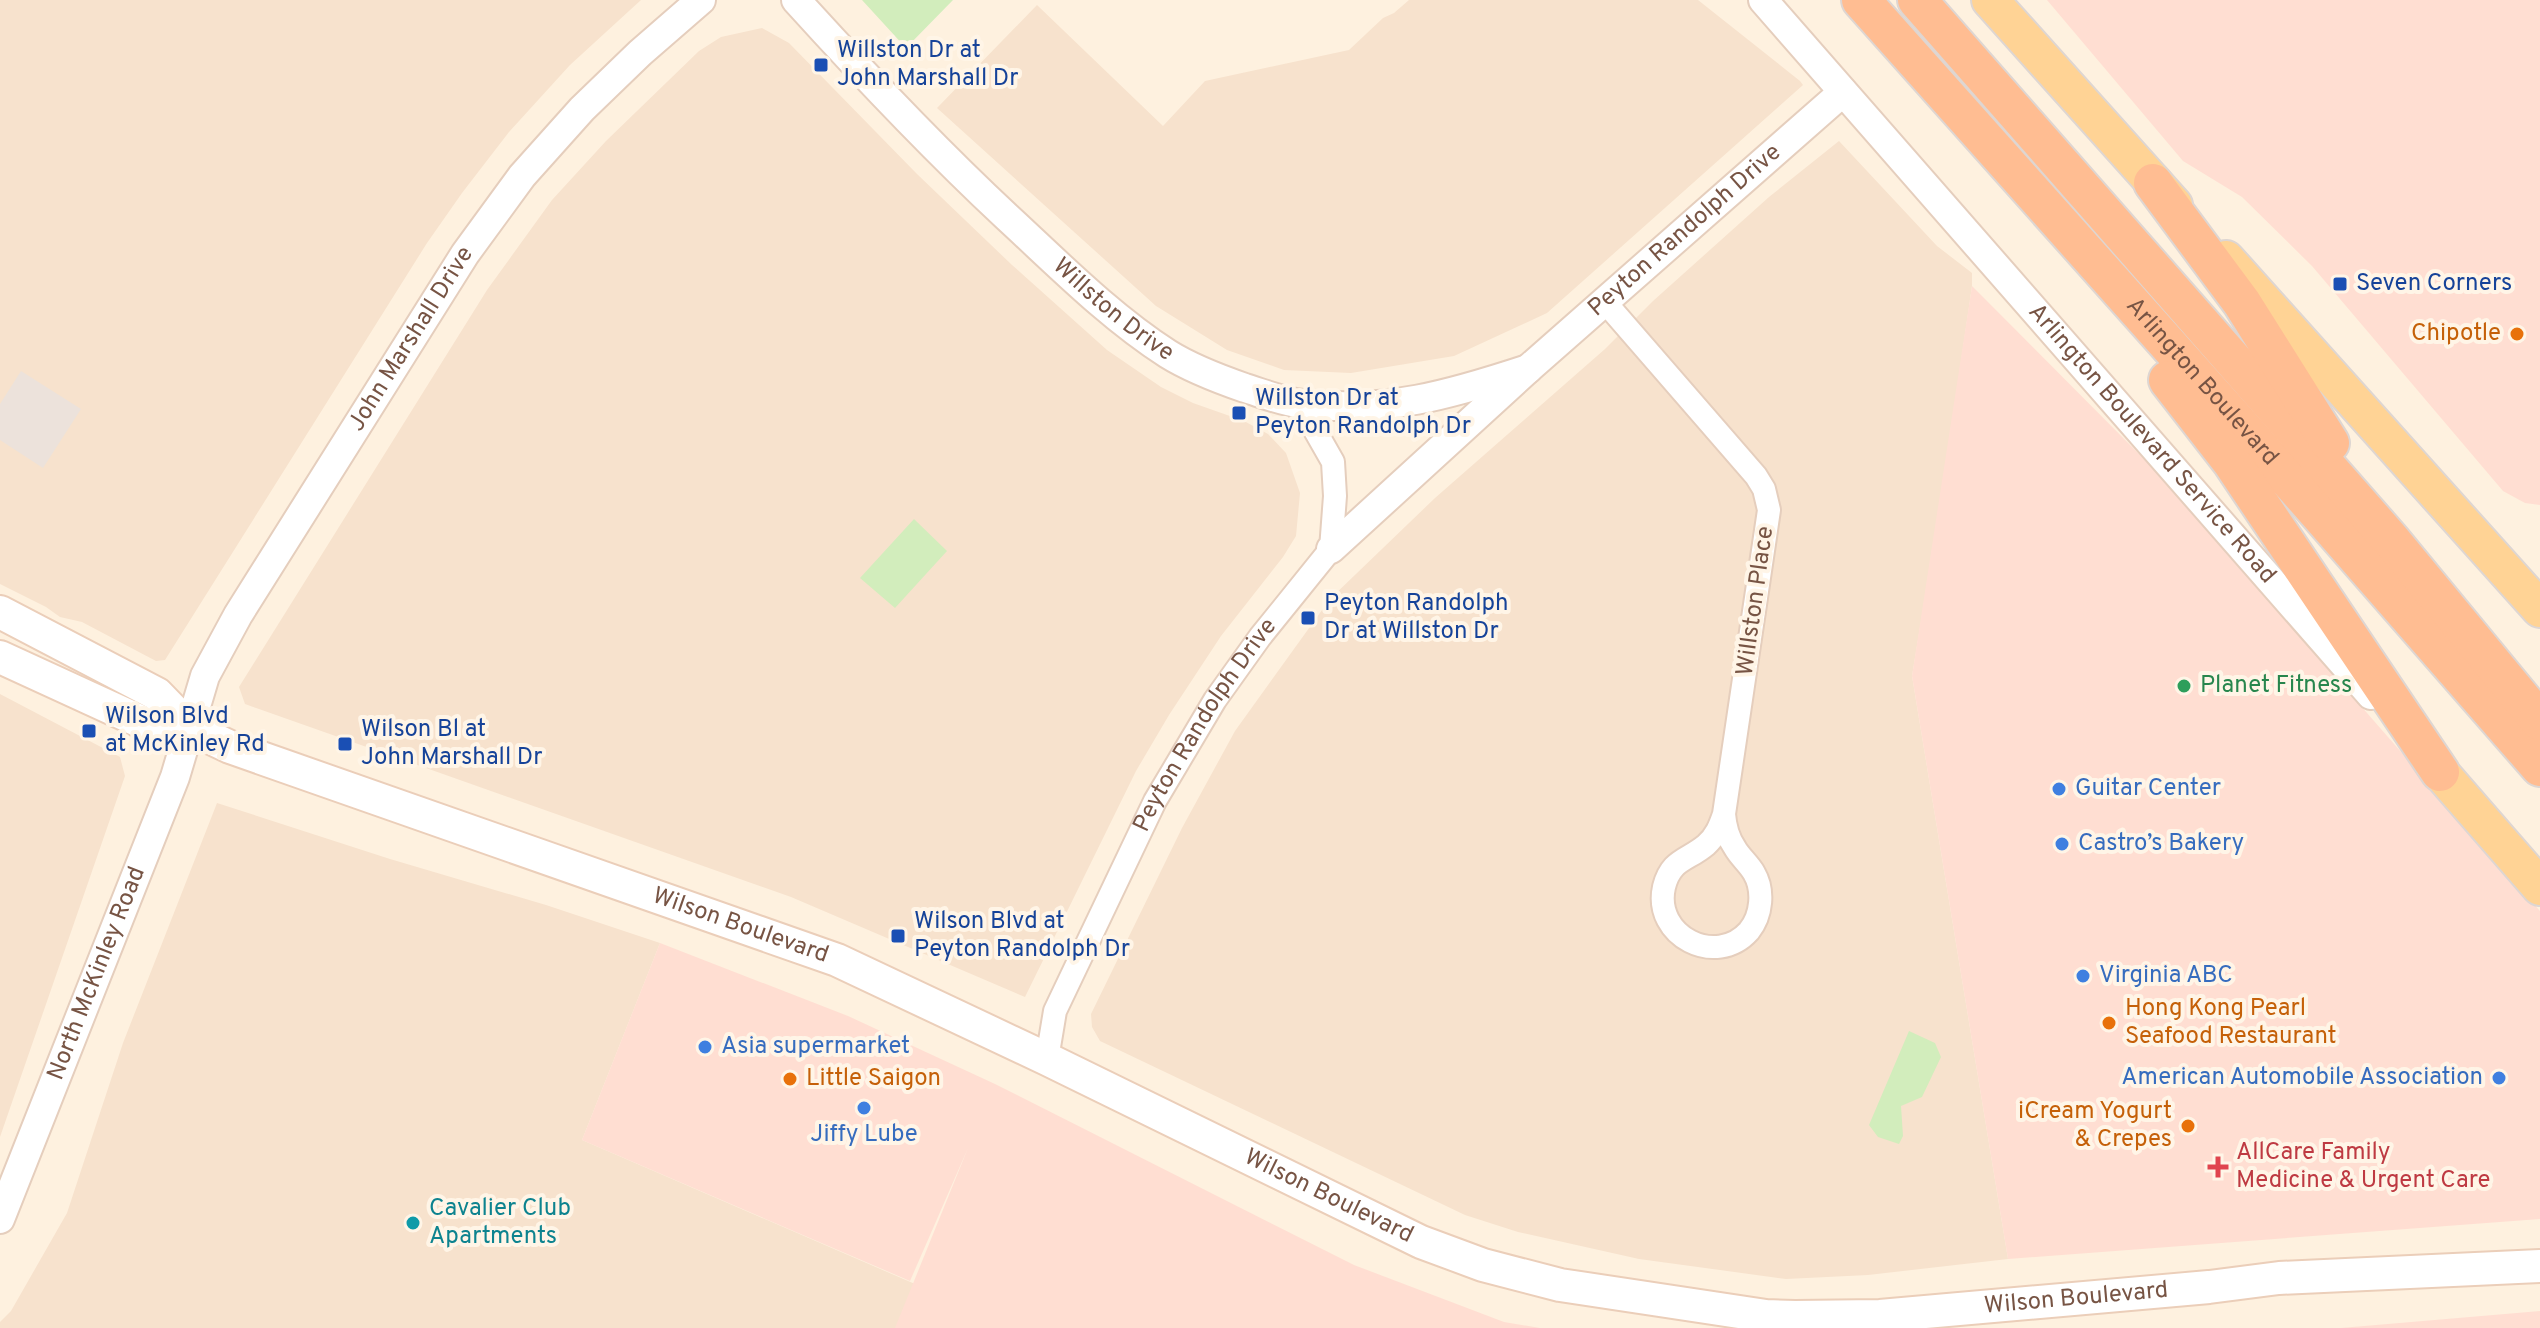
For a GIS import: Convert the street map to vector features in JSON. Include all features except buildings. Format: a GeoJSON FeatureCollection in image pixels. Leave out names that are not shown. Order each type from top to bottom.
{"type":"FeatureCollection","features":[{"type":"Feature","properties":{"kind":"highway","name":"Arlington Boulevard"},"geometry":{"type":"LineString","coordinates":[[1861,0],[2540,767]]}},
{"type":"Feature","properties":{"kind":"highway","name":"Arlington Boulevard"},"geometry":{"type":"LineString","coordinates":[[1917,0],[2391,540],[2540,721]]}},
{"type":"Feature","properties":{"kind":"highway"},"geometry":{"type":"LineString","coordinates":[[1904,50],[2040,216],[2231,461],[2440,772]]}},
{"type":"Feature","properties":{"kind":"highway"},"geometry":{"type":"LineString","coordinates":[[2153,183],[2242,303],[2391,540]]}},
{"type":"Feature","properties":{"kind":"main road"},"geometry":{"type":"LineString","coordinates":[[1990,0],[2153,183],[2526,580],[2540,609]]}},
{"type":"Feature","properties":{"kind":"main road","name":"Wilson Boulevard"},"geometry":{"type":"LineString","coordinates":[[0,612],[157,694],[190,728]]}},
{"type":"Feature","properties":{"kind":"main road","name":"Wilson Boulevard"},"geometry":{"type":"LineString","coordinates":[[0,657],[146,724],[190,728],[274,763],[837,960],[1421,1242],[1483,1265],[1574,1288],[1766,1316],[1794,1323],[1840,1322],[2279,1278],[2540,1266]]}},
{"type":"Feature","properties":{"kind":"main road","name":"Arlington Boulevard Service Road"},"geometry":{"type":"LineString","coordinates":[[2440,772],[2540,887]]}},
{"type":"Feature","properties":{"kind":"street","name":"John Marshall Drive"},"geometry":{"type":"LineString","coordinates":[[190,728],[205,676],[238,615],[465,254],[522,176],[582,109],[701,0]]}},
{"type":"Feature","properties":{"kind":"street","name":"Willston Drive"},"geometry":{"type":"LineString","coordinates":[[796,0],[897,110],[1051,258],[1130,327],[1170,355],[1213,376],[1300,404],[1356,408],[1416,402],[1528,369]]}},
{"type":"Feature","properties":{"kind":"street","name":"Arlington Boulevard Service Road"},"geometry":{"type":"LineString","coordinates":[[1763,0],[2440,772]]}},
{"type":"Feature","properties":{"kind":"street","name":"Peyton Randolph Drive"},"geometry":{"type":"LineString","coordinates":[[1047,1059],[1055,1011],[1155,801],[1215,700],[1260,637],[1331,549],[1528,369],[1843,92]]}},
{"type":"Feature","properties":{"kind":"street","name":"Willston Place"},"geometry":{"type":"LineString","coordinates":[[1605,302],[1756,476],[1769,510],[1724,814],[1733,846],[1760,886],[1760,903],[1757,917],[1749,930],[1738,940],[1711,948],[1698,946],[1675,930],[1666,916],[1664,889],[1671,870],[1680,860],[1705,845],[1717,831],[1724,814]]}},
{"type":"Feature","properties":{"kind":"street"},"geometry":{"type":"LineString","coordinates":[[1300,404],[1333,462],[1335,496],[1331,549]]}},
{"type":"Feature","properties":{"kind":"street","name":"North McKinley Road"},"geometry":{"type":"LineString","coordinates":[[0,1219],[175,777],[190,728]]}},
{"type":"Feature","properties":{"kind":"shaded area"},"geometry":{"type":"Polygon","coordinates":[[[0,0],[641,0],[570,65],[509,132],[462,193],[427,243],[165,660],[156,661],[82,622],[60,617],[0,584],[0,0]]]}},
{"type":"Feature","properties":{"kind":"shaded area"},"geometry":{"type":"Polygon","coordinates":[[[1409,0],[1698,0],[1803,85],[1547,313],[1454,356],[1351,373],[1284,370],[1227,350],[1156,306],[937,108],[1037,5],[1163,126],[1205,81],[1349,50],[1383,18],[1409,0]]]}},
{"type":"Feature","properties":{"kind":"shaded area"},"geometry":{"type":"Polygon","coordinates":[[[2047,0],[2540,0],[2540,505],[2525,503],[2503,491],[2312,266],[2242,197],[2183,161],[2047,0]]]}},
{"type":"Feature","properties":{"kind":"shaded area"},"geometry":{"type":"Polygon","coordinates":[[[762,28],[789,43],[917,174],[1107,350],[1161,387],[1268,434],[1286,453],[1300,493],[1296,536],[1221,636],[1136,771],[1025,997],[791,897],[245,704],[239,687],[487,290],[552,200],[606,141],[699,51],[721,37],[762,28]]]}},
{"type":"Feature","properties":{"kind":"shaded area"},"geometry":{"type":"Polygon","coordinates":[[[1839,141],[1937,246],[1972,273],[1940,506],[1912,676],[2008,1259],[1868,1275],[1786,1279],[1639,1259],[1518,1232],[1465,1215],[1100,1041],[1092,1027],[1091,1014],[1182,828],[1235,731],[1330,599],[1435,498],[1605,349],[1653,301],[1769,197],[1839,141]]]}},
{"type":"Feature","properties":{"kind":"shaded area"},"geometry":{"type":"Polygon","coordinates":[[[1972,286],[2153,468],[2540,911],[2540,1219],[2008,1259],[1912,676],[1972,286]]]}},
{"type":"Feature","properties":{"kind":"shaded area"},"geometry":{"type":"Polygon","coordinates":[[[21,371],[81,409],[43,468],[0,440],[0,404],[21,371]]]}},
{"type":"Feature","properties":{"kind":"shaded area"},"geometry":{"type":"Polygon","coordinates":[[[0,694],[120,757],[125,776],[0,1137],[0,694]]]}},
{"type":"Feature","properties":{"kind":"shaded area"},"geometry":{"type":"Polygon","coordinates":[[[217,803],[660,943],[582,1140],[922,1287],[904,1328],[0,1328],[0,1322],[11,1311],[67,1213],[123,1043],[217,803]]]}},
{"type":"Feature","properties":{"kind":"shaded area"},"geometry":{"type":"Polygon","coordinates":[[[660,943],[848,1016],[995,1084],[1354,1265],[1504,1322],[1540,1328],[895,1328],[968,1148],[910,1281],[582,1140],[660,943]]]}},
{"type":"Feature","properties":{"kind":"shaded area"},"geometry":{"type":"Polygon","coordinates":[[[2540,1311],[2540,1328],[2341,1328],[2540,1311]]]}},
{"type":"Feature","properties":{"kind":"green space"},"geometry":{"type":"Polygon","coordinates":[[[862,0],[953,0],[906,48],[862,0]]]}},
{"type":"Feature","properties":{"kind":"green space"},"geometry":{"type":"Polygon","coordinates":[[[914,519],[947,551],[895,608],[860,578],[914,519]]]}},
{"type":"Feature","properties":{"kind":"green space"},"geometry":{"type":"Polygon","coordinates":[[[1909,1031],[1935,1043],[1941,1057],[1922,1097],[1901,1106],[1903,1136],[1899,1144],[1878,1137],[1869,1125],[1909,1031]]]}},
{"type":"Feature","properties":{"kind":"place","name":"Willston Dr at John Marshall Dr"},"geometry":{"type":"Point","coordinates":[821,65]}},
{"type":"Feature","properties":{"kind":"place","name":"Seven Corners"},"geometry":{"type":"Point","coordinates":[2340,284]}},
{"type":"Feature","properties":{"kind":"place","name":"Chipotle"},"geometry":{"type":"Point","coordinates":[2517,334]}},
{"type":"Feature","properties":{"kind":"place","name":"Willston Dr at Peyton Randolph Dr"},"geometry":{"type":"Point","coordinates":[1239,413]}},
{"type":"Feature","properties":{"kind":"place","name":"Peyton Randolph Dr at Willston Dr"},"geometry":{"type":"Point","coordinates":[1308,618]}},
{"type":"Feature","properties":{"kind":"place","name":"Planet Fitness"},"geometry":{"type":"Point","coordinates":[2184,686]}},
{"type":"Feature","properties":{"kind":"place","name":"Wilson Blvd at McKinley Rd"},"geometry":{"type":"Point","coordinates":[89,731]}},
{"type":"Feature","properties":{"kind":"place","name":"Wilson Bl at John Marshall Dr"},"geometry":{"type":"Point","coordinates":[345,744]}},
{"type":"Feature","properties":{"kind":"place","name":"Guitar Center"},"geometry":{"type":"Point","coordinates":[2059,789]}},
{"type":"Feature","properties":{"kind":"place","name":"Castro’s Bakery"},"geometry":{"type":"Point","coordinates":[2062,844]}},
{"type":"Feature","properties":{"kind":"place","name":"Wilson Blvd at Peyton Randolph Dr"},"geometry":{"type":"Point","coordinates":[898,936]}},
{"type":"Feature","properties":{"kind":"place","name":"Virginia ABC"},"geometry":{"type":"Point","coordinates":[2083,976]}},
{"type":"Feature","properties":{"kind":"place","name":"Hong Kong Pearl Seafood Restaurant"},"geometry":{"type":"Point","coordinates":[2109,1023]}},
{"type":"Feature","properties":{"kind":"place","name":"Asia supermarket"},"geometry":{"type":"Point","coordinates":[705,1047]}},
{"type":"Feature","properties":{"kind":"place","name":"American Automobile Association"},"geometry":{"type":"Point","coordinates":[2499,1078]}},
{"type":"Feature","properties":{"kind":"place","name":"Little Saigon"},"geometry":{"type":"Point","coordinates":[790,1079]}},
{"type":"Feature","properties":{"kind":"place","name":"Jiffy Lube"},"geometry":{"type":"Point","coordinates":[864,1108]}},
{"type":"Feature","properties":{"kind":"place","name":"iCream Yogurt & Crepes"},"geometry":{"type":"Point","coordinates":[2188,1126]}},
{"type":"Feature","properties":{"kind":"place","name":"AllCare Family Medicine & Urgent Care"},"geometry":{"type":"Point","coordinates":[2218,1167]}},
{"type":"Feature","properties":{"kind":"place","name":"Cavalier Club Apartments"},"geometry":{"type":"Point","coordinates":[413,1223]}}]}
